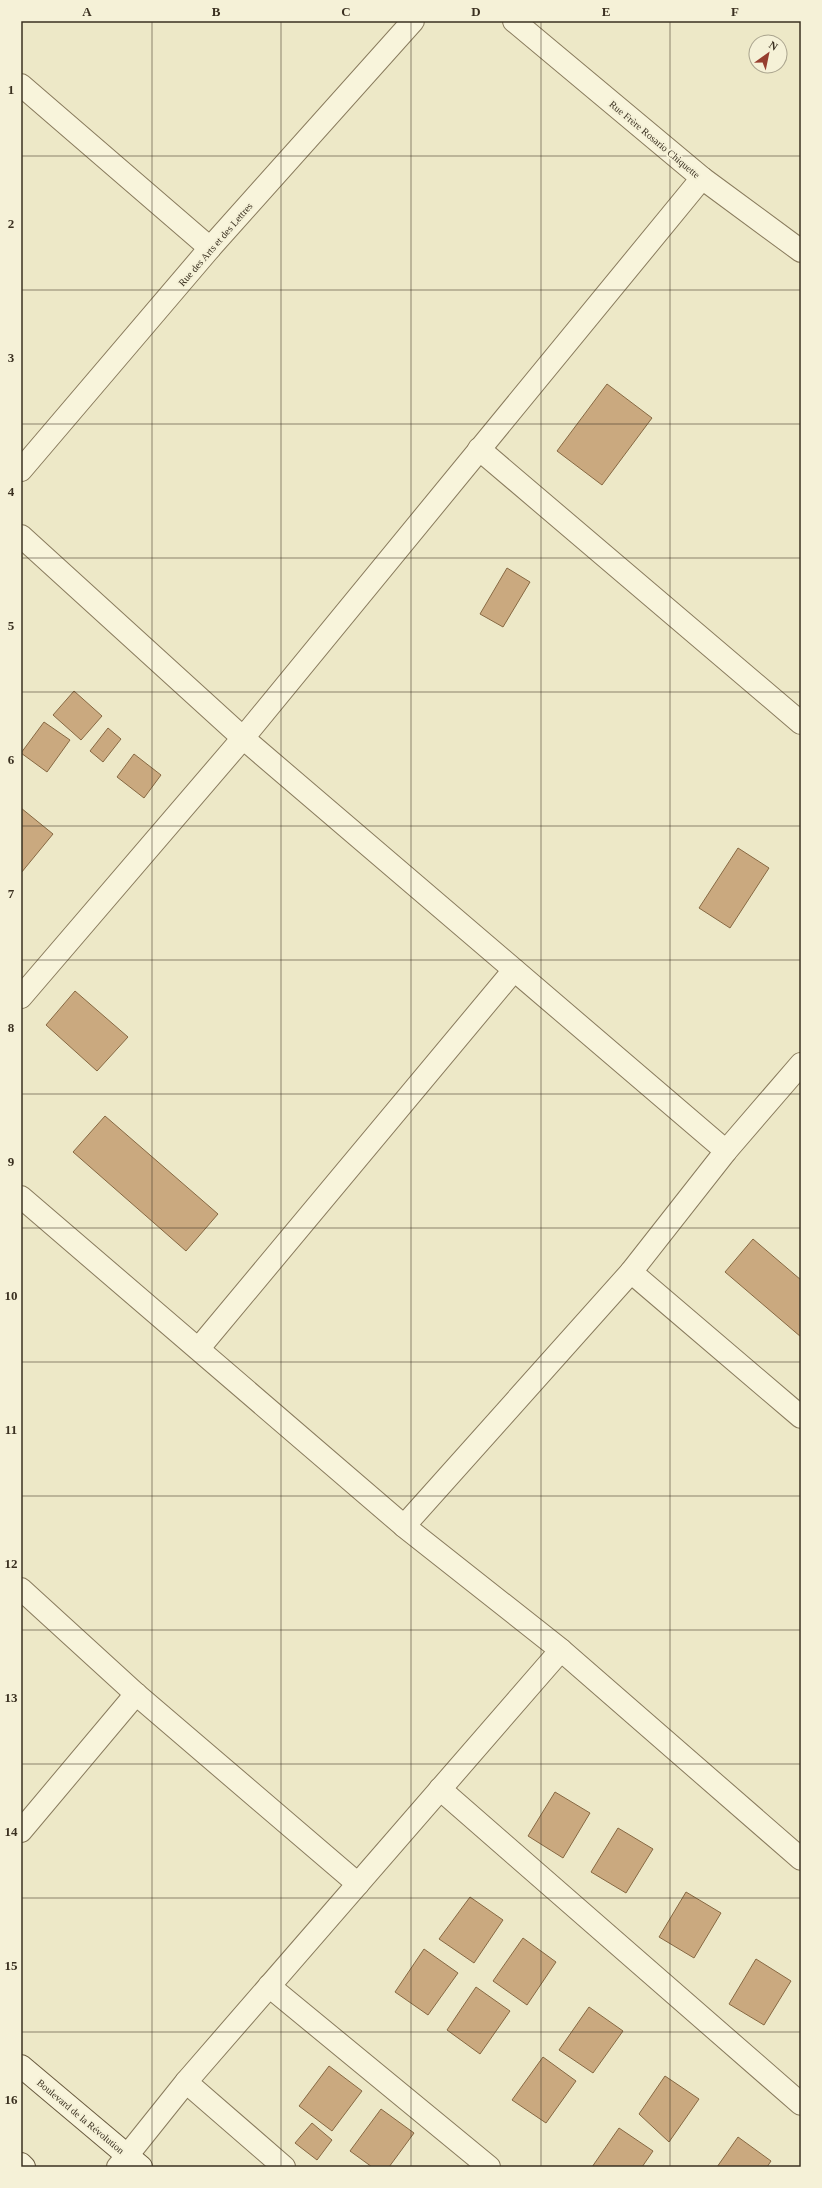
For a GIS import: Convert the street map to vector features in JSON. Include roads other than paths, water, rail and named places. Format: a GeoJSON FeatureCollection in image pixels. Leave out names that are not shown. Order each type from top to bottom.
{"type":"FeatureCollection","features":[{"type":"Feature","properties":{"kind":"street","name":"Rue des Arts et des Lettres"},"geometry":{"type":"LineString","coordinates":[[21,470],[210,248],[413,21]]}},
{"type":"Feature","properties":{"kind":"street","name":"Rue Frère Rosario Chiquette"},"geometry":{"type":"LineString","coordinates":[[514,21],[702,178],[801,252]]}},
{"type":"Feature","properties":{"kind":"street"},"geometry":{"type":"LineString","coordinates":[[21,85],[210,248]]}},
{"type":"Feature","properties":{"kind":"street"},"geometry":{"type":"LineString","coordinates":[[21,997],[243,738],[702,178]]}},
{"type":"Feature","properties":{"kind":"street"},"geometry":{"type":"LineString","coordinates":[[479,449],[801,723]]}},
{"type":"Feature","properties":{"kind":"street"},"geometry":{"type":"LineString","coordinates":[[21,536],[243,738],[726,1151]]}},
{"type":"Feature","properties":{"kind":"street"},"geometry":{"type":"LineString","coordinates":[[199,1348],[514,970]]}},
{"type":"Feature","properties":{"kind":"street"},"geometry":{"type":"LineString","coordinates":[[404,1526],[631,1272],[726,1151],[801,1064]]}},
{"type":"Feature","properties":{"kind":"street"},"geometry":{"type":"LineString","coordinates":[[22,1200],[199,1348],[404,1526],[561,1650],[801,1859]]}},
{"type":"Feature","properties":{"kind":"street"},"geometry":{"type":"LineString","coordinates":[[631,1272],[801,1417]]}},
{"type":"Feature","properties":{"kind":"street"},"geometry":{"type":"LineString","coordinates":[[21,1589],[136,1694],[358,1884]]}},
{"type":"Feature","properties":{"kind":"street"},"geometry":{"type":"LineString","coordinates":[[129,2163],[186,2082],[561,1650]]}},
{"type":"Feature","properties":{"kind":"street"},"geometry":{"type":"LineString","coordinates":[[21,1831],[136,1694]]}},
{"type":"Feature","properties":{"kind":"street"},"geometry":{"type":"LineString","coordinates":[[440,1789],[801,2104]]}},
{"type":"Feature","properties":{"kind":"street"},"geometry":{"type":"LineString","coordinates":[[269,1986],[489,2167]]}},
{"type":"Feature","properties":{"kind":"street","name":"Boulevard de la Révolution"},"geometry":{"type":"LineString","coordinates":[[21,2066],[129,2163]]}},
{"type":"Feature","properties":{"kind":"street"},"geometry":{"type":"LineString","coordinates":[[186,2082],[284,2167]]}},
{"type":"Feature","properties":{"kind":"street"},"geometry":{"type":"LineString","coordinates":[[21,2164],[24,2167]]}}]}
